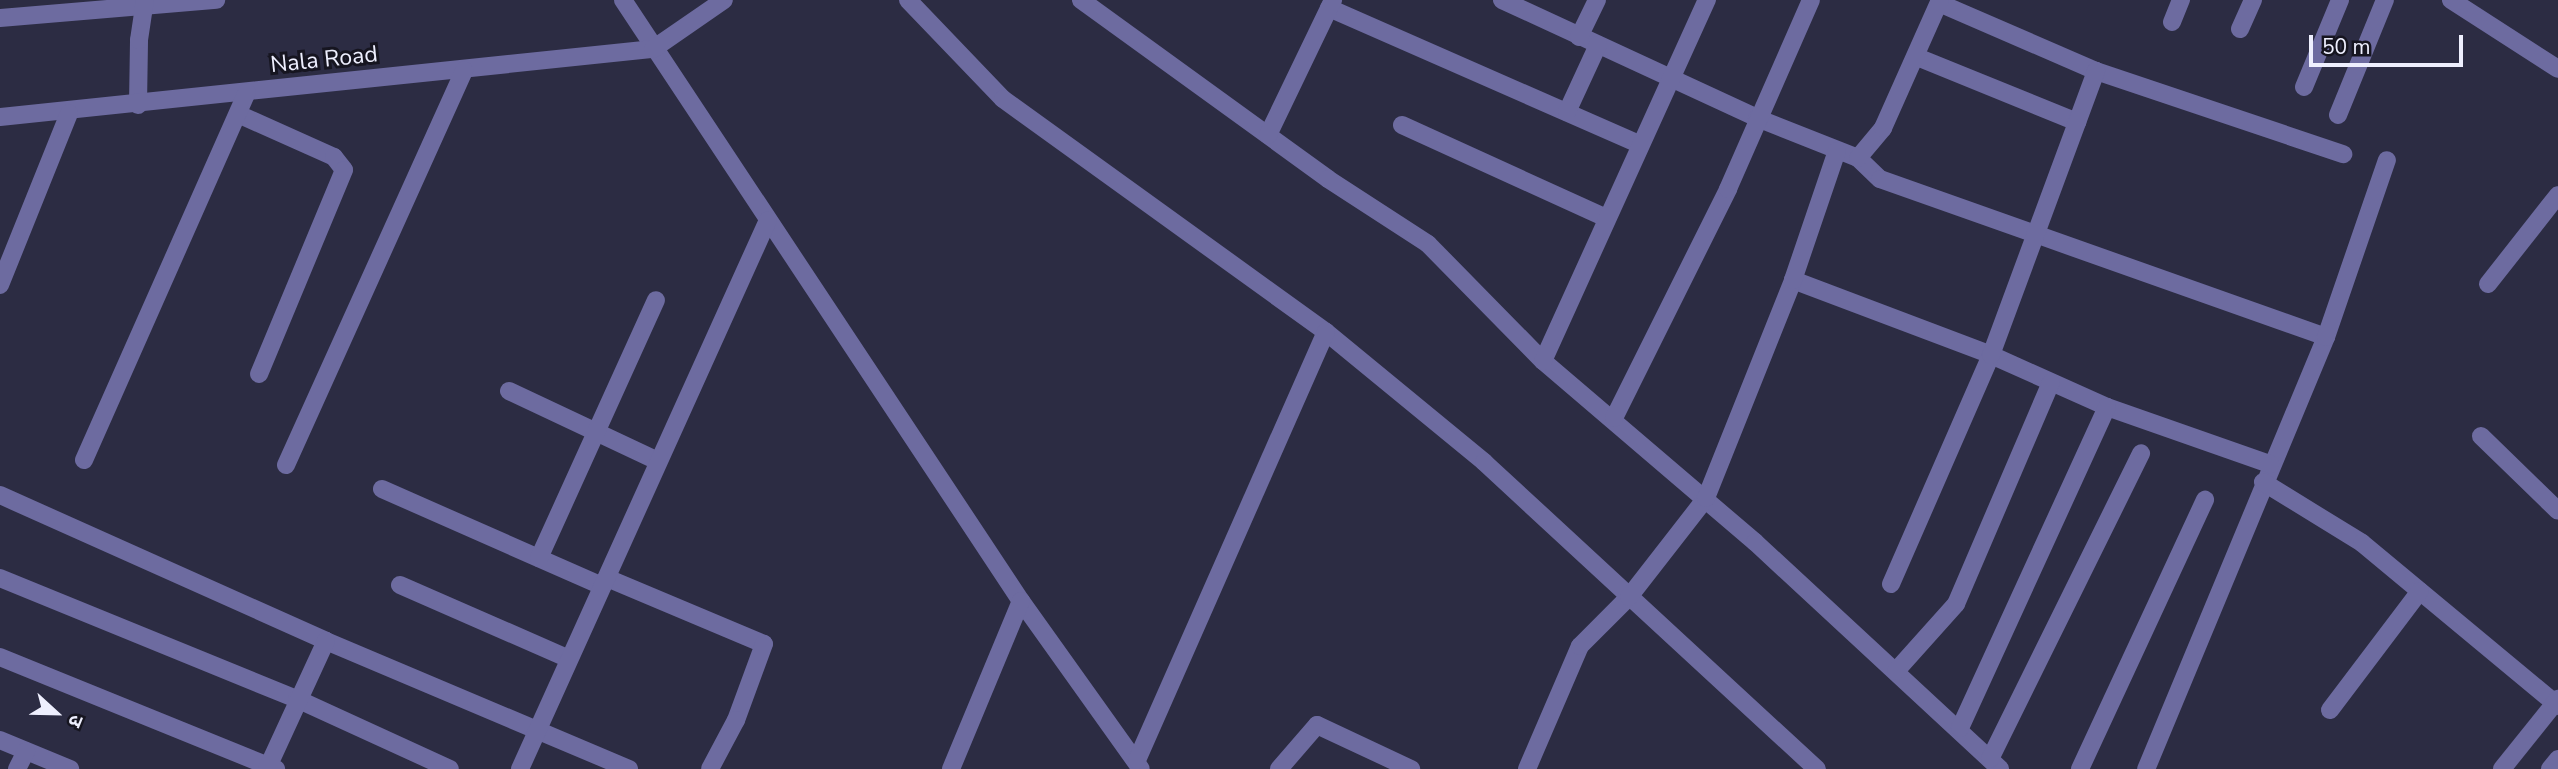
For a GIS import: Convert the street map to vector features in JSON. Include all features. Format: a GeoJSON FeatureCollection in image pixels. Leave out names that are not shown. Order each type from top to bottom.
{"type":"FeatureCollection","features":[{"type":"Feature","properties":{"kind":"street"},"geometry":{"type":"LineString","coordinates":[[0,18],[216,0]]}},
{"type":"Feature","properties":{"kind":"street"},"geometry":{"type":"LineString","coordinates":[[623,0],[1021,601],[1139,764]]}},
{"type":"Feature","properties":{"kind":"street"},"geometry":{"type":"LineString","coordinates":[[653,49],[724,0]]}},
{"type":"Feature","properties":{"kind":"street"},"geometry":{"type":"LineString","coordinates":[[908,0],[1003,99],[1326,332],[1484,462],[1629,597],[1799,762],[1817,769]]}},
{"type":"Feature","properties":{"kind":"street"},"geometry":{"type":"LineString","coordinates":[[1081,0],[1268,135],[1428,244],[1543,361],[1706,498],[1960,728],[1995,764],[2140,453]]}},
{"type":"Feature","properties":{"kind":"street"},"geometry":{"type":"LineString","coordinates":[[1502,0],[1757,118],[1858,158],[1880,179],[2039,234],[2179,288],[2326,337]]}},
{"type":"Feature","properties":{"kind":"street"},"geometry":{"type":"LineString","coordinates":[[1578,37],[1597,0]]}},
{"type":"Feature","properties":{"kind":"street"},"geometry":{"type":"LineString","coordinates":[[1543,361],[1604,217],[1707,0]]}},
{"type":"Feature","properties":{"kind":"street"},"geometry":{"type":"LineString","coordinates":[[1614,418],[1728,189],[1811,0]]}},
{"type":"Feature","properties":{"kind":"street"},"geometry":{"type":"LineString","coordinates":[[2172,22],[2181,0]]}},
{"type":"Feature","properties":{"kind":"street"},"geometry":{"type":"LineString","coordinates":[[2240,29],[2253,0]]}},
{"type":"Feature","properties":{"kind":"street"},"geometry":{"type":"LineString","coordinates":[[2304,87],[2340,0]]}},
{"type":"Feature","properties":{"kind":"street"},"geometry":{"type":"LineString","coordinates":[[2338,115],[2385,0]]}},
{"type":"Feature","properties":{"kind":"street"},"geometry":{"type":"LineString","coordinates":[[2451,0],[2558,69]]}},
{"type":"Feature","properties":{"kind":"street"},"geometry":{"type":"LineString","coordinates":[[1858,158],[1883,128],[1917,57],[1939,2],[2096,71],[2343,154]]}},
{"type":"Feature","properties":{"kind":"street"},"geometry":{"type":"LineString","coordinates":[[138,97],[139,40],[144,4]]}},
{"type":"Feature","properties":{"kind":"street"},"geometry":{"type":"LineString","coordinates":[[1268,135],[1331,4],[1639,144]]}},
{"type":"Feature","properties":{"kind":"street"},"geometry":{"type":"LineString","coordinates":[[1567,112],[1598,45]]}},
{"type":"Feature","properties":{"kind":"street","name":"Nala Road"},"geometry":{"type":"LineString","coordinates":[[1,119],[69,113],[138,97],[247,93],[653,49]]}},
{"type":"Feature","properties":{"kind":"street"},"geometry":{"type":"LineString","coordinates":[[1917,57],[2077,122]]}},
{"type":"Feature","properties":{"kind":"street"},"geometry":{"type":"LineString","coordinates":[[286,465],[464,69]]}},
{"type":"Feature","properties":{"kind":"street"},"geometry":{"type":"LineString","coordinates":[[1891,584],[1991,355],[2039,234],[2096,71]]}},
{"type":"Feature","properties":{"kind":"street"},"geometry":{"type":"LineString","coordinates":[[85,460],[247,93]]}},
{"type":"Feature","properties":{"kind":"street"},"geometry":{"type":"LineString","coordinates":[[0,285],[69,113]]}},
{"type":"Feature","properties":{"kind":"street"},"geometry":{"type":"LineString","coordinates":[[237,114],[334,158],[344,170],[259,374]]}},
{"type":"Feature","properties":{"kind":"street"},"geometry":{"type":"LineString","coordinates":[[1402,125],[1604,217]]}},
{"type":"Feature","properties":{"kind":"street"},"geometry":{"type":"LineString","coordinates":[[1527,769],[1580,646],[1629,597],[1706,498],[1793,280],[1837,150]]}},
{"type":"Feature","properties":{"kind":"street"},"geometry":{"type":"LineString","coordinates":[[2146,769],[2270,464],[2326,337],[2387,160]]}},
{"type":"Feature","properties":{"kind":"street"},"geometry":{"type":"LineString","coordinates":[[2488,284],[2558,195]]}},
{"type":"Feature","properties":{"kind":"street"},"geometry":{"type":"LineString","coordinates":[[520,769],[768,220]]}},
{"type":"Feature","properties":{"kind":"street"},"geometry":{"type":"LineString","coordinates":[[1793,280],[1991,355],[2107,407],[2270,464]]}},
{"type":"Feature","properties":{"kind":"street"},"geometry":{"type":"LineString","coordinates":[[539,558],[656,300]]}},
{"type":"Feature","properties":{"kind":"street"},"geometry":{"type":"LineString","coordinates":[[1139,764],[1326,332]]}},
{"type":"Feature","properties":{"kind":"street"},"geometry":{"type":"LineString","coordinates":[[1896,671],[1956,604],[2051,382]]}},
{"type":"Feature","properties":{"kind":"street"},"geometry":{"type":"LineString","coordinates":[[509,391],[658,461]]}},
{"type":"Feature","properties":{"kind":"street"},"geometry":{"type":"LineString","coordinates":[[1960,728],[2107,407]]}},
{"type":"Feature","properties":{"kind":"street"},"geometry":{"type":"LineString","coordinates":[[2481,436],[2558,511]]}},
{"type":"Feature","properties":{"kind":"street"},"geometry":{"type":"LineString","coordinates":[[2263,482],[2362,542],[2557,703],[2502,769]]}},
{"type":"Feature","properties":{"kind":"street"},"geometry":{"type":"LineString","coordinates":[[382,489],[602,586]]}},
{"type":"Feature","properties":{"kind":"street"},"geometry":{"type":"LineString","coordinates":[[0,495],[326,641],[538,727],[629,769]]}},
{"type":"Feature","properties":{"kind":"street"},"geometry":{"type":"LineString","coordinates":[[2080,769],[2205,500]]}},
{"type":"Feature","properties":{"kind":"street"},"geometry":{"type":"LineString","coordinates":[[0,578],[297,699],[450,769]]}},
{"type":"Feature","properties":{"kind":"street"},"geometry":{"type":"LineString","coordinates":[[602,586],[607,578],[764,644],[736,720],[710,769]]}},
{"type":"Feature","properties":{"kind":"street"},"geometry":{"type":"LineString","coordinates":[[400,585],[569,659]]}},
{"type":"Feature","properties":{"kind":"street"},"geometry":{"type":"LineString","coordinates":[[2330,710],[2420,591]]}},
{"type":"Feature","properties":{"kind":"street"},"geometry":{"type":"LineString","coordinates":[[951,769],[1021,601]]}},
{"type":"Feature","properties":{"kind":"street"},"geometry":{"type":"LineString","coordinates":[[0,656],[271,768],[297,699],[326,641]]}},
{"type":"Feature","properties":{"kind":"street"},"geometry":{"type":"LineString","coordinates":[[1279,769],[1317,726],[1411,769]]}},
{"type":"Feature","properties":{"kind":"street"},"geometry":{"type":"LineString","coordinates":[[0,740],[70,769]]}},
{"type":"Feature","properties":{"kind":"street"},"geometry":{"type":"LineString","coordinates":[[18,769],[26,751]]}},
{"type":"Feature","properties":{"kind":"street"},"geometry":{"type":"LineString","coordinates":[[2550,769],[2558,759]]}}]}
